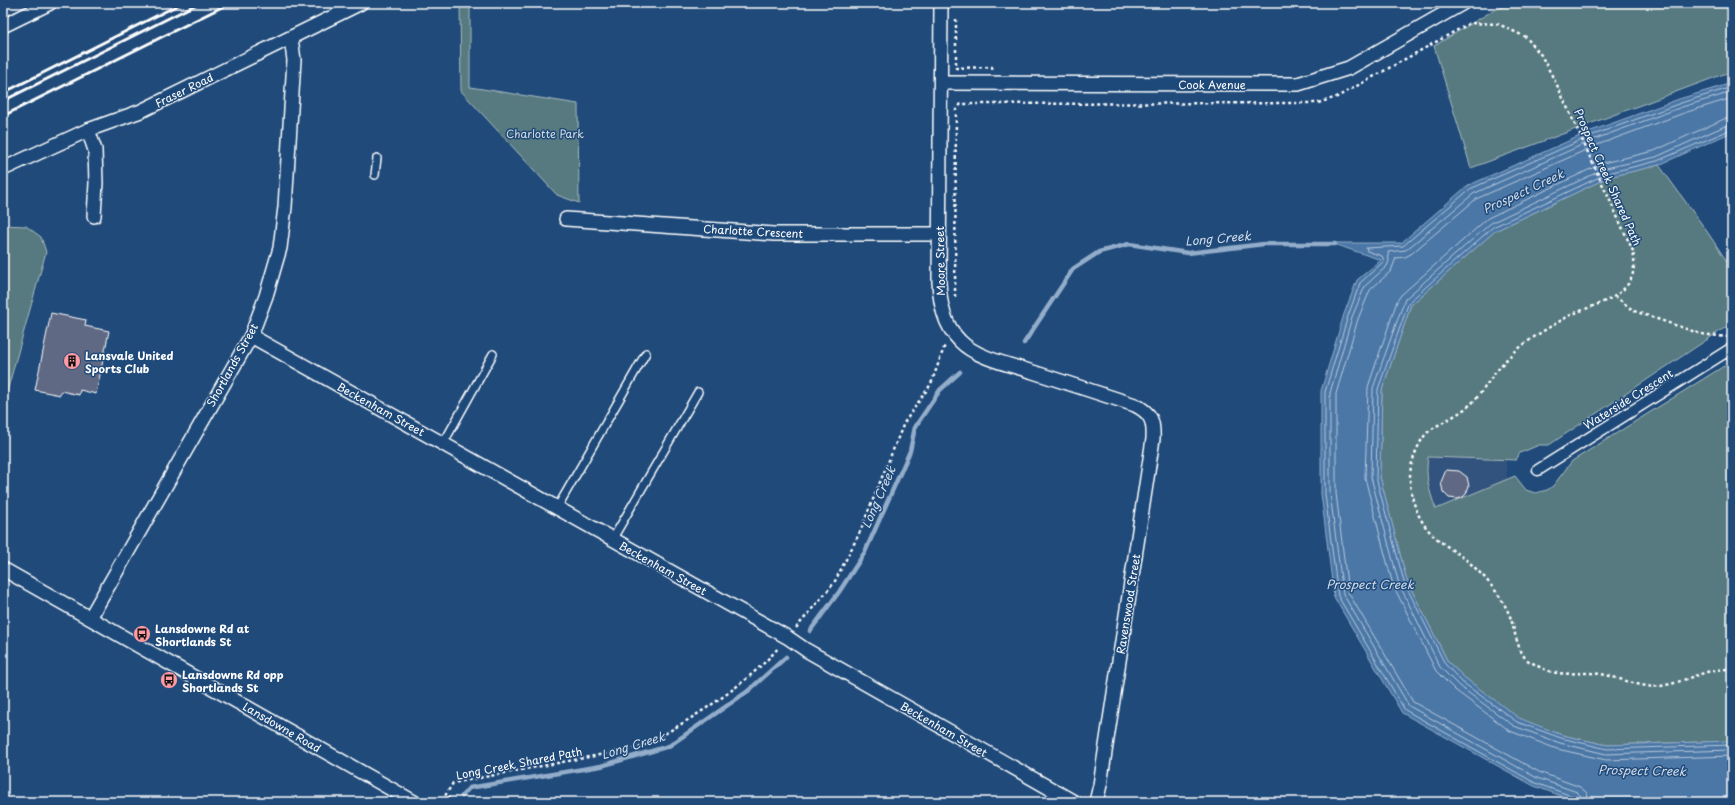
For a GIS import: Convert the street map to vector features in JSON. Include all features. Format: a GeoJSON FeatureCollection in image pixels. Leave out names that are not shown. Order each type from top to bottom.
{"type":"FeatureCollection","features":[{"type":"Feature","properties":{"kind":"street"},"geometry":{"type":"LineString","coordinates":[[3,26],[50,3]]}},
{"type":"Feature","properties":{"kind":"street","name":"Fraser Road"},"geometry":{"type":"LineString","coordinates":[[3,169],[88,130],[141,110],[361,3]]}},
{"type":"Feature","properties":{"kind":"street","name":"Moore Street"},"geometry":{"type":"LineString","coordinates":[[941,3],[939,297],[942,311],[948,324],[960,342],[986,356],[1144,409]]}},
{"type":"Feature","properties":{"kind":"street","name":"Cook Avenue"},"geometry":{"type":"LineString","coordinates":[[941,82],[1298,84],[1349,68],[1463,3]]}},
{"type":"Feature","properties":{"kind":"street","name":"Shortlands Street"},"geometry":{"type":"LineString","coordinates":[[90,618],[251,336],[266,296],[280,248],[285,207],[294,60],[291,38]]}},
{"type":"Feature","properties":{"kind":"street"},"geometry":{"type":"LineString","coordinates":[[88,130],[94,150],[96,184],[94,216]]}},
{"type":"Feature","properties":{"kind":"street","name":"Charlotte Crescent"},"geometry":{"type":"LineString","coordinates":[[566,219],[774,234],[939,234]]}},
{"type":"Feature","properties":{"kind":"street","name":"Beckenham Street"},"geometry":{"type":"LineString","coordinates":[[251,336],[787,637],[806,650],[1074,802]]}},
{"type":"Feature","properties":{"kind":"street","name":"Waterside Crescent"},"geometry":{"type":"LineString","coordinates":[[1538,470],[1732,348]]}},
{"type":"Feature","properties":{"kind":"street","name":"Ravenswood Street"},"geometry":{"type":"LineString","coordinates":[[1096,802],[1100,786],[1153,439],[1154,427],[1151,418],[1144,409]]}},
{"type":"Feature","properties":{"kind":"street","name":"Lansdowne Road"},"geometry":{"type":"LineString","coordinates":[[3,569],[414,802]]}},
{"type":"Feature","properties":{"kind":"lane"},"geometry":{"type":"LineString","coordinates":[[375,175],[377,158]]}},
{"type":"Feature","properties":{"kind":"lane"},"geometry":{"type":"LineString","coordinates":[[443,444],[493,354]]}},
{"type":"Feature","properties":{"kind":"lane"},"geometry":{"type":"LineString","coordinates":[[557,508],[646,354]]}},
{"type":"Feature","properties":{"kind":"lane"},"geometry":{"type":"LineString","coordinates":[[612,540],[698,392]]}},
{"type":"Feature","properties":{"kind":"path"},"geometry":{"type":"LineString","coordinates":[[956,17],[956,68],[992,67]]}},
{"type":"Feature","properties":{"kind":"path"},"geometry":{"type":"LineString","coordinates":[[955,302],[956,110],[961,104],[992,104]]}},
{"type":"Feature","properties":{"kind":"path","name":"Prospect Creek Shared Path"},"geometry":{"type":"LineString","coordinates":[[1567,106],[1633,250],[1635,265],[1629,283],[1615,296],[1568,316],[1530,340],[1507,359],[1473,402],[1455,416],[1426,433],[1418,448],[1411,467],[1411,489],[1416,510],[1430,532],[1477,570],[1501,597],[1510,618],[1518,646],[1527,659],[1542,668],[1564,675],[1599,674],[1635,684],[1658,686],[1676,683],[1707,671],[1732,669]]}},
{"type":"Feature","properties":{"kind":"path"},"geometry":{"type":"LineString","coordinates":[[1615,296],[1634,311],[1700,334],[1732,337]]}},
{"type":"Feature","properties":{"kind":"path"},"geometry":{"type":"LineString","coordinates":[[797,626],[834,583],[860,534],[904,423],[931,384],[946,343]]}},
{"type":"Feature","properties":{"kind":"path","name":"Long Creek Shared Path"},"geometry":{"type":"LineString","coordinates":[[455,802],[445,796],[453,783],[641,747],[666,733],[740,684],[774,652]]}},
{"type":"Feature","properties":{"kind":"shaded area"},"geometry":{"type":"Polygon","coordinates":[[[1428,457],[1506,460],[1507,479],[1436,509],[1428,490],[1426,470],[1428,457]]]}},
{"type":"Feature","properties":{"kind":"green space","name":"Charlotte Park"},"geometry":{"type":"Polygon","coordinates":[[[460,3],[470,3],[470,87],[578,104],[579,203],[557,195],[461,91],[460,3]]]}},
{"type":"Feature","properties":{"kind":"green space"},"geometry":{"type":"Polygon","coordinates":[[[1515,3],[1732,3],[1732,71],[1471,168],[1434,46],[1494,10],[1515,3]]]}},
{"type":"Feature","properties":{"kind":"green space"},"geometry":{"type":"Polygon","coordinates":[[[1659,165],[1732,269],[1732,323],[1549,445],[1539,445],[1520,453],[1516,460],[1428,457],[1427,464],[1428,483],[1436,509],[1515,476],[1526,490],[1535,493],[1547,490],[1553,486],[1572,461],[1732,361],[1732,741],[1607,745],[1562,735],[1519,719],[1465,678],[1448,662],[1407,581],[1380,477],[1382,390],[1411,305],[1495,231],[1609,177],[1659,165]]]}},
{"type":"Feature","properties":{"kind":"green space"},"geometry":{"type":"Polygon","coordinates":[[[3,225],[26,226],[41,237],[46,252],[3,406],[3,225]]]}},
{"type":"Feature","properties":{"kind":"water","name":"Prospect Creek"},"geometry":{"type":"Polygon","coordinates":[[[1732,83],[1732,132],[1659,165],[1609,177],[1495,231],[1411,305],[1382,390],[1380,477],[1407,581],[1448,662],[1465,678],[1519,718],[1562,735],[1607,745],[1732,741],[1732,802],[1578,802],[1534,786],[1402,713],[1334,597],[1321,494],[1321,391],[1344,314],[1357,280],[1381,260],[1331,243],[1401,243],[1467,186],[1591,131],[1679,99],[1732,83]]]}},
{"type":"Feature","properties":{"kind":"building","name":"Lansvale United Sports Club"},"geometry":{"type":"Polygon","coordinates":[[[51,313],[86,320],[85,326],[109,331],[96,394],[80,390],[79,395],[61,391],[60,395],[35,390],[51,313]]]}},
{"type":"Feature","properties":{"kind":"building"},"geometry":{"type":"Polygon","coordinates":[[[1446,470],[1459,471],[1467,477],[1469,486],[1463,497],[1458,499],[1449,498],[1443,492],[1441,482],[1446,470]]]}},
{"type":"Feature","properties":{"kind":"waterway","name":"Long Creek"},"geometry":{"type":"LineString","coordinates":[[1024,343],[1073,269],[1099,252],[1129,244],[1188,253],[1264,244],[1335,244]]}},
{"type":"Feature","properties":{"kind":"waterway","name":"Long Creek"},"geometry":{"type":"LineString","coordinates":[[810,631],[839,592],[865,552],[910,451],[915,427],[940,390],[960,372]]}},
{"type":"Feature","properties":{"kind":"waterway","name":"Long Creek"},"geometry":{"type":"LineString","coordinates":[[462,796],[469,788],[601,766],[669,746],[748,691],[786,657]]}},
{"type":"Feature","properties":{"kind":"railway"},"geometry":{"type":"LineString","coordinates":[[3,93],[182,3]]}},
{"type":"Feature","properties":{"kind":"railway"},"geometry":{"type":"LineString","coordinates":[[3,101],[199,3]]}},
{"type":"Feature","properties":{"kind":"railway"},"geometry":{"type":"LineString","coordinates":[[3,116],[230,3]]}},
{"type":"Feature","properties":{"kind":"place","name":"Lansvale United Sports Club"},"geometry":{"type":"Point","coordinates":[72,361]}},
{"type":"Feature","properties":{"kind":"place","name":"Lansdowne Rd at Shortlands St"},"geometry":{"type":"Point","coordinates":[142,634]}},
{"type":"Feature","properties":{"kind":"place","name":"Lansdowne Rd opp Shortlands St"},"geometry":{"type":"Point","coordinates":[169,680]}}]}
